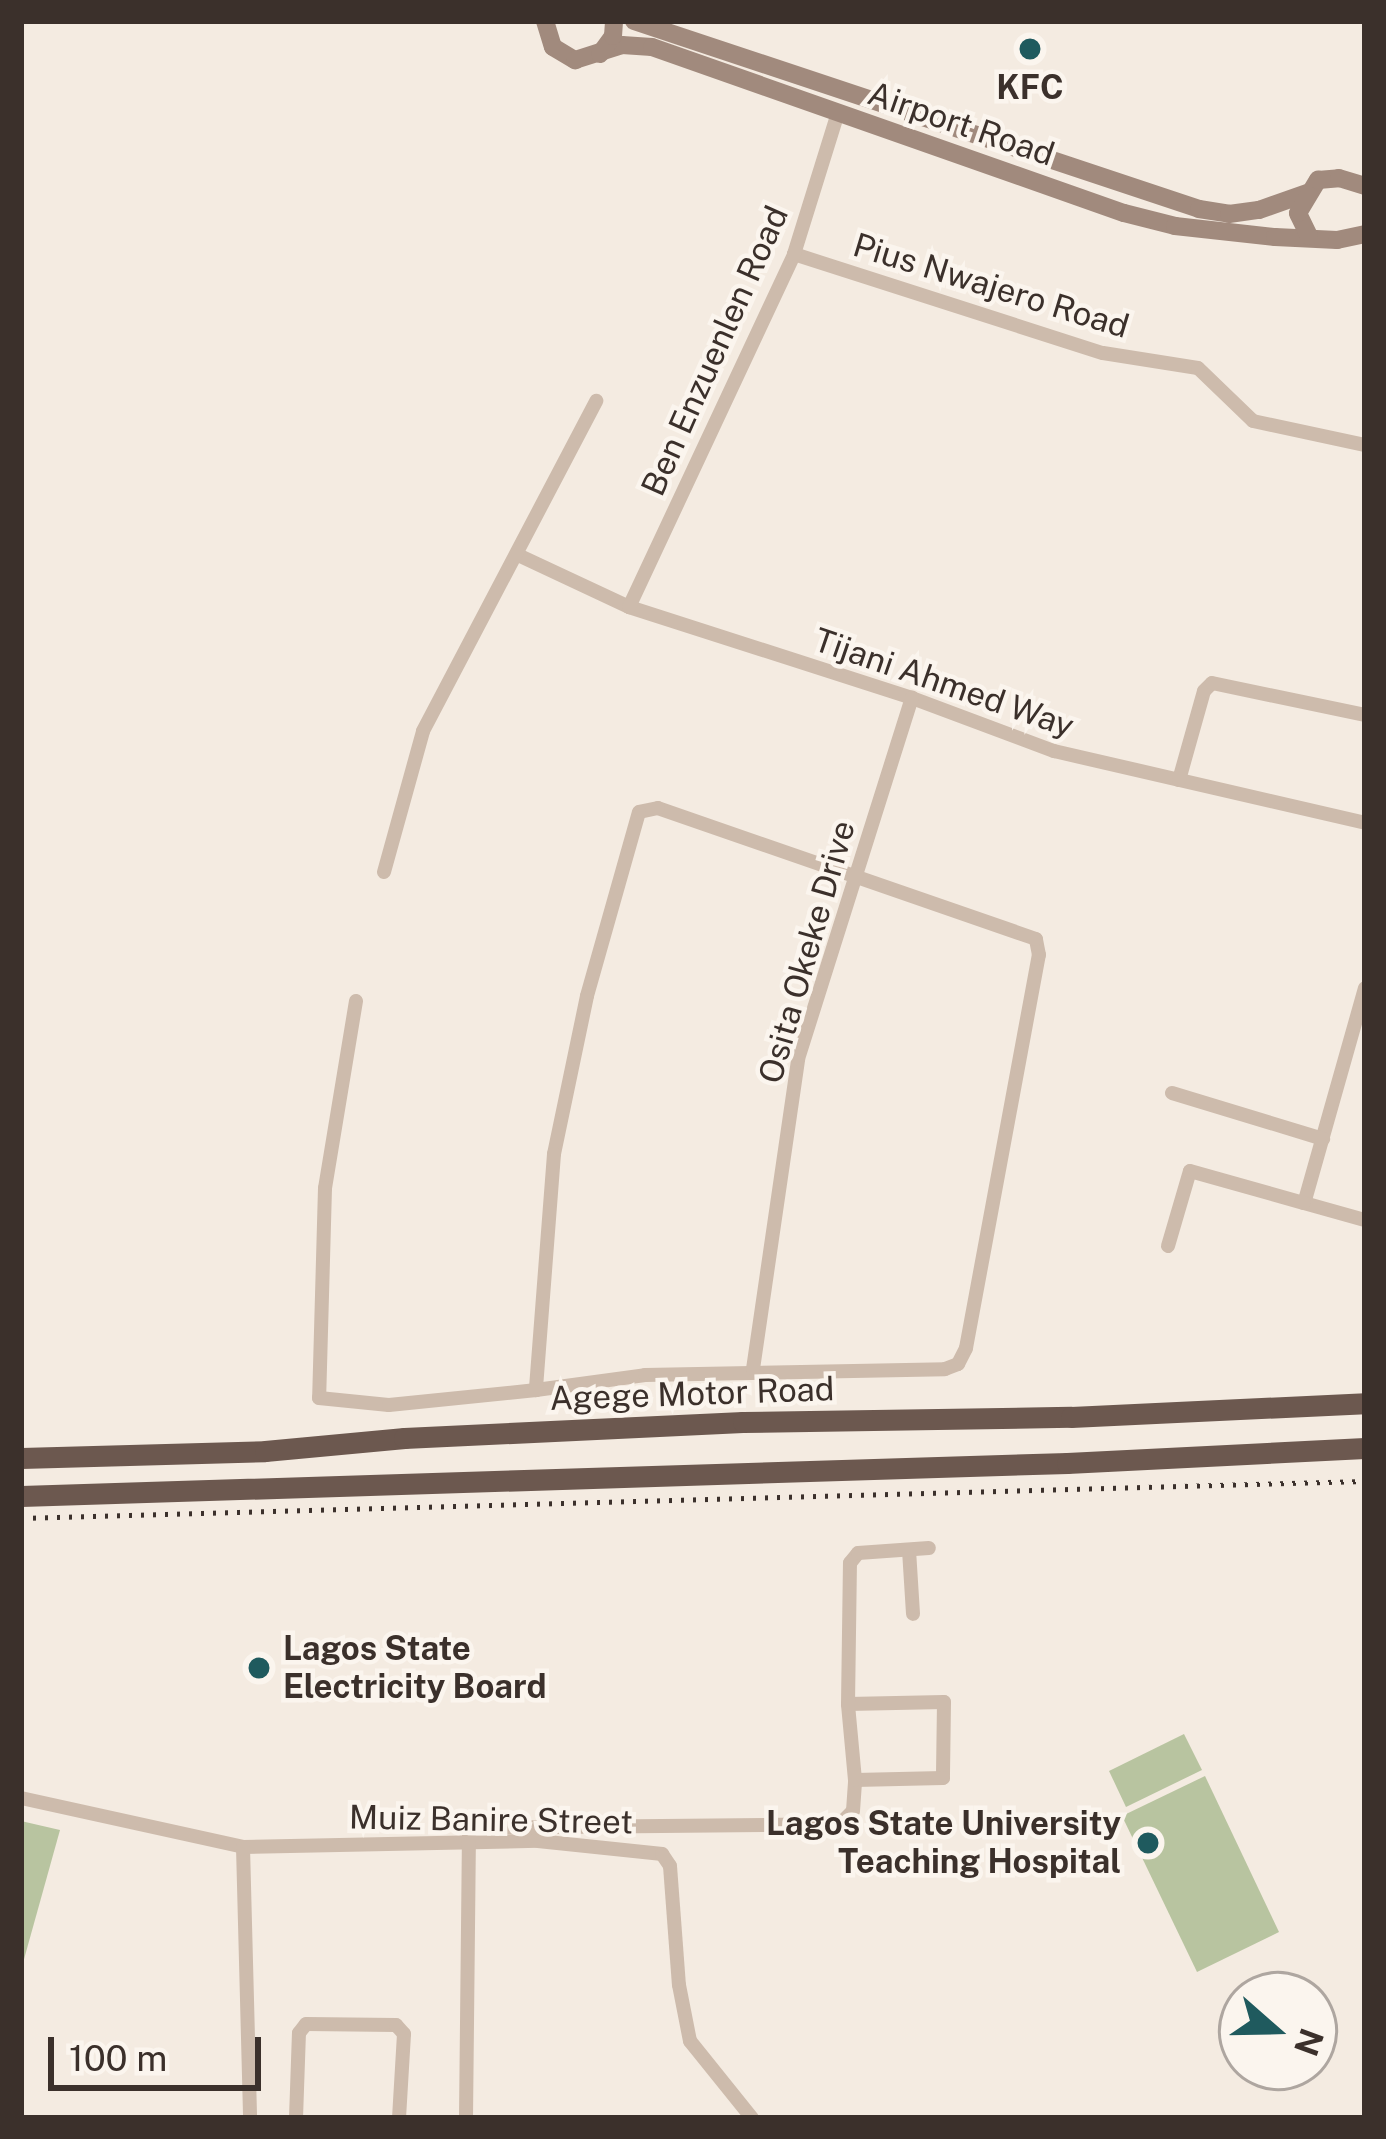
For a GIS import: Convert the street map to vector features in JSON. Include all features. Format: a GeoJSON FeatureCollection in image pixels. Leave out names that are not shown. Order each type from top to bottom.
{"type":"FeatureCollection","features":[{"type":"Feature","properties":{"kind":"highway","name":"Agege Motor Road"},"geometry":{"type":"LineString","coordinates":[[21,1458],[265,1451],[404,1438],[1365,1403]]}},
{"type":"Feature","properties":{"kind":"highway"},"geometry":{"type":"LineString","coordinates":[[404,1438],[405,1482]]}},
{"type":"Feature","properties":{"kind":"highway"},"geometry":{"type":"LineString","coordinates":[[21,1496],[1067,1463],[1365,1448]]}},
{"type":"Feature","properties":{"kind":"main road"},"geometry":{"type":"LineString","coordinates":[[544,26],[562,56],[575,60],[600,54],[613,36],[614,21]]}},
{"type":"Feature","properties":{"kind":"main road","name":"Airport Road"},"geometry":{"type":"LineString","coordinates":[[634,21],[1199,209],[1229,214],[1259,210],[1306,193],[1318,180],[1340,178],[1365,186]]}},
{"type":"Feature","properties":{"kind":"main road","name":"Airport Road"},"geometry":{"type":"LineString","coordinates":[[600,54],[622,45],[652,47],[1141,218],[1222,232],[1337,240],[1365,234]]}},
{"type":"Feature","properties":{"kind":"main road"},"geometry":{"type":"LineString","coordinates":[[1306,193],[1298,213],[1309,236]]}},
{"type":"Feature","properties":{"kind":"street","name":"Ben Enzuenlen Road"},"geometry":{"type":"LineString","coordinates":[[629,607],[794,254],[838,112]]}},
{"type":"Feature","properties":{"kind":"street","name":"Pius Nwajero Road"},"geometry":{"type":"LineString","coordinates":[[794,254],[1103,353],[1198,368],[1253,421],[1365,445]]}},
{"type":"Feature","properties":{"kind":"street"},"geometry":{"type":"LineString","coordinates":[[384,872],[423,731],[596,401]]}},
{"type":"Feature","properties":{"kind":"street","name":"Tijani Ahmed Way"},"geometry":{"type":"LineString","coordinates":[[518,555],[629,607],[912,698],[1054,751],[1365,823]]}},
{"type":"Feature","properties":{"kind":"street"},"geometry":{"type":"LineString","coordinates":[[1179,780],[1204,691],[1212,683],[1365,715]]}},
{"type":"Feature","properties":{"kind":"street","name":"Osita Okeke Drive"},"geometry":{"type":"LineString","coordinates":[[753,1369],[798,1059],[912,698]]}},
{"type":"Feature","properties":{"kind":"street"},"geometry":{"type":"LineString","coordinates":[[356,1001],[325,1188],[319,1398],[389,1405],[536,1390],[645,1375],[753,1369],[945,1369],[958,1364],[966,1348],[1039,956],[1036,939],[658,808],[639,812],[587,996],[554,1154],[536,1390]]}},
{"type":"Feature","properties":{"kind":"street"},"geometry":{"type":"LineString","coordinates":[[1304,1203],[1365,988]]}},
{"type":"Feature","properties":{"kind":"street"},"geometry":{"type":"LineString","coordinates":[[1172,1093],[1323,1139]]}},
{"type":"Feature","properties":{"kind":"street"},"geometry":{"type":"LineString","coordinates":[[1168,1246],[1190,1172],[1365,1220]]}},
{"type":"Feature","properties":{"kind":"street"},"geometry":{"type":"LineString","coordinates":[[466,2118],[469,1828],[840,1824],[853,1811],[855,1780],[848,1704],[850,1563],[858,1553],[928,1548]]}},
{"type":"Feature","properties":{"kind":"street"},"geometry":{"type":"LineString","coordinates":[[909,1550],[913,1614]]}},
{"type":"Feature","properties":{"kind":"street"},"geometry":{"type":"LineString","coordinates":[[848,1704],[944,1702],[943,1778],[855,1780]]}},
{"type":"Feature","properties":{"kind":"street","name":"Muiz Banire Street"},"geometry":{"type":"LineString","coordinates":[[21,1798],[243,1847],[590,1844],[662,1854],[670,1866],[676,1966],[691,2041],[752,2118]]}},
{"type":"Feature","properties":{"kind":"street"},"geometry":{"type":"LineString","coordinates":[[243,1847],[250,2118]]}},
{"type":"Feature","properties":{"kind":"street"},"geometry":{"type":"LineString","coordinates":[[296,2118],[299,2032],[306,2024],[396,2025],[404,2035],[399,2118]]}},
{"type":"Feature","properties":{"kind":"green space"},"geometry":{"type":"Polygon","coordinates":[[[1184,1734],[1202,1770],[1126,1807],[1109,1771],[1184,1734]]]}},
{"type":"Feature","properties":{"kind":"green space"},"geometry":{"type":"Polygon","coordinates":[[[1205,1776],[1279,1932],[1197,1972],[1122,1816],[1205,1776]]]}},
{"type":"Feature","properties":{"kind":"green space"},"geometry":{"type":"Polygon","coordinates":[[[21,1821],[60,1830],[21,1970],[21,1821]]]}},
{"type":"Feature","properties":{"kind":"railway"},"geometry":{"type":"LineString","coordinates":[[21,1518],[1365,1481]]}},
{"type":"Feature","properties":{"kind":"place","name":"KFC"},"geometry":{"type":"Point","coordinates":[1030,49]}},
{"type":"Feature","properties":{"kind":"place","name":"Lagos State Electricity Board"},"geometry":{"type":"Point","coordinates":[259,1668]}},
{"type":"Feature","properties":{"kind":"place","name":"Lagos State University Teaching Hospital"},"geometry":{"type":"Point","coordinates":[1148,1843]}}]}
